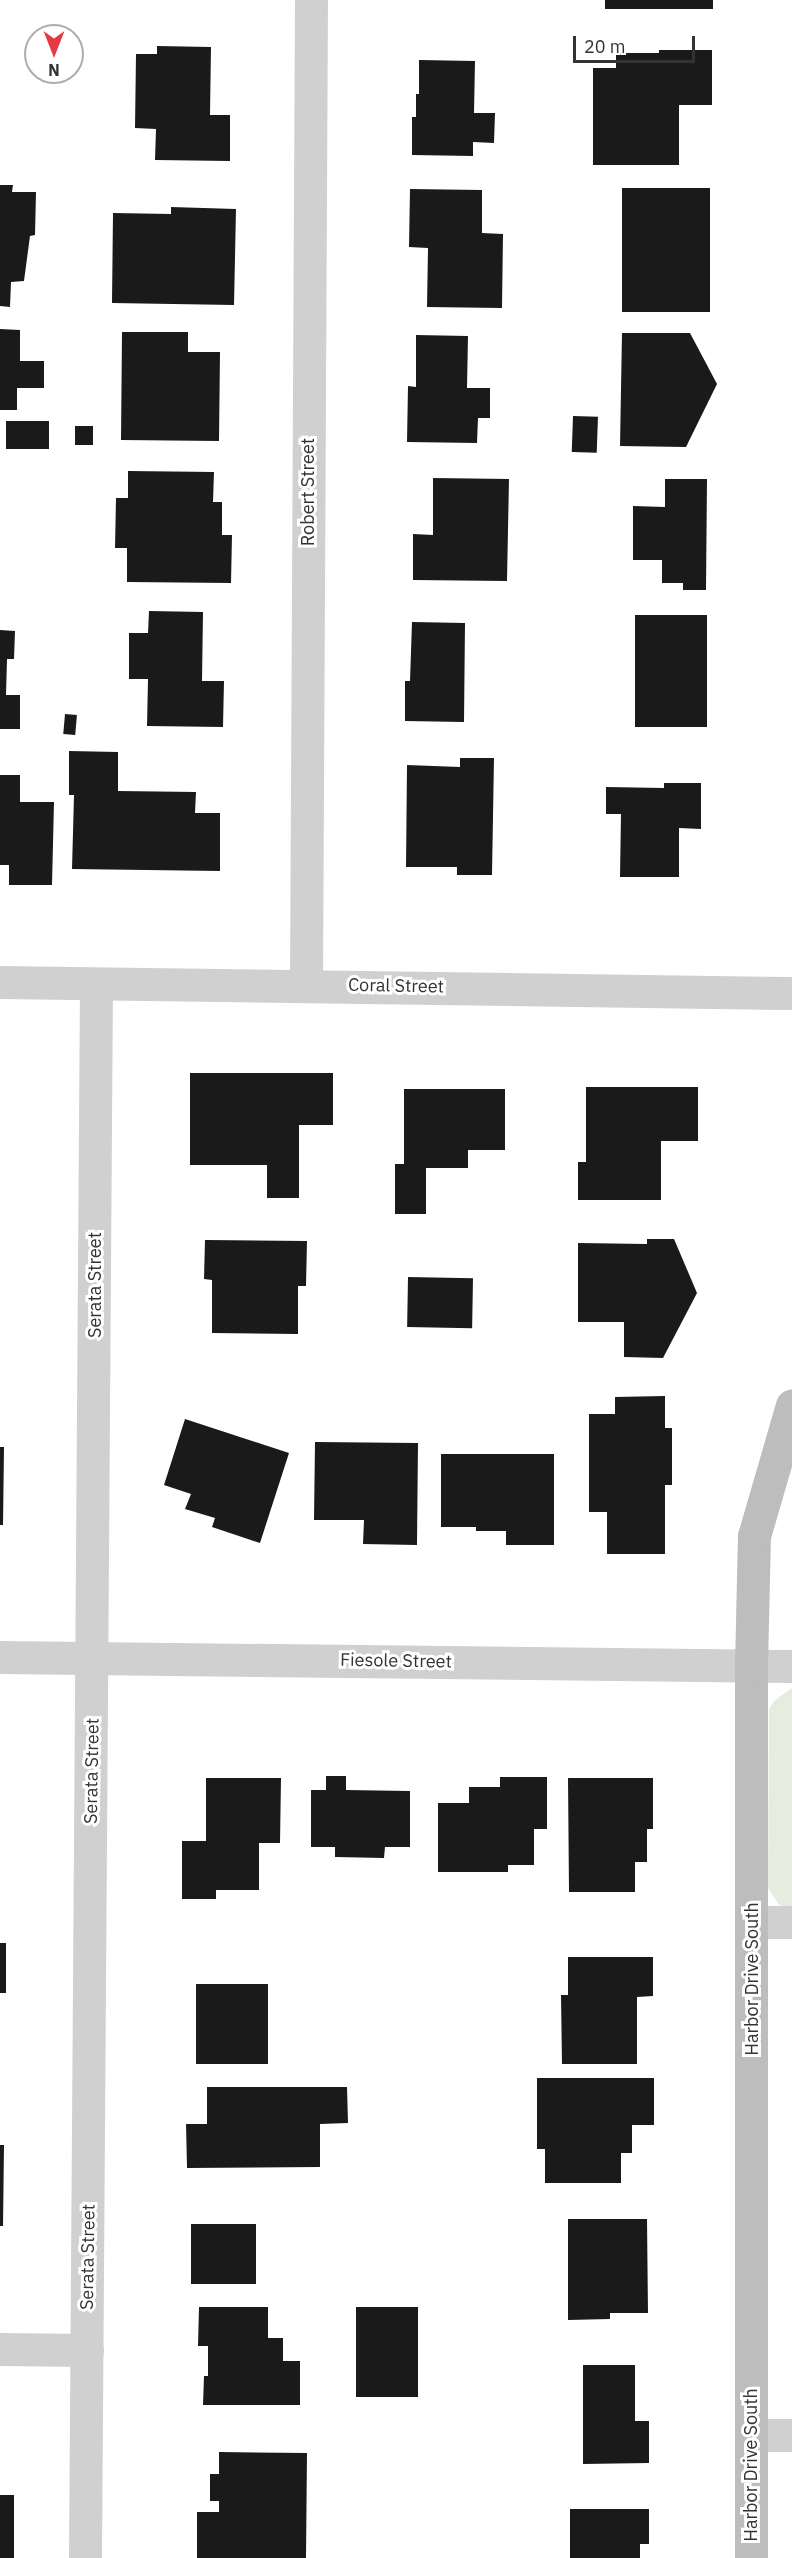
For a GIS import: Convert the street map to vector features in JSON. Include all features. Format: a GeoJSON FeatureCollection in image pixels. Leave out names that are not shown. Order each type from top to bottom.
{"type":"FeatureCollection","features":[{"type":"Feature","properties":{"kind":"street","name":"Robert Street"},"geometry":{"type":"LineString","coordinates":[[306,985],[311,0]]}},
{"type":"Feature","properties":{"kind":"street","name":"Coral Street"},"geometry":{"type":"LineString","coordinates":[[0,982],[792,993]]}},
{"type":"Feature","properties":{"kind":"street","name":"Serata Street"},"geometry":{"type":"LineString","coordinates":[[85,2558],[96,984]]}},
{"type":"Feature","properties":{"kind":"street","name":"Harbor Drive South"},"geometry":{"type":"LineString","coordinates":[[751,2558],[753,1922],[751,1666],[754,1536],[792,1405]]}},
{"type":"Feature","properties":{"kind":"street","name":"Fiesole Street"},"geometry":{"type":"LineString","coordinates":[[0,1657],[792,1666]]}},
{"type":"Feature","properties":{"kind":"street"},"geometry":{"type":"LineString","coordinates":[[753,1922],[792,1922]]}},
{"type":"Feature","properties":{"kind":"street"},"geometry":{"type":"LineString","coordinates":[[0,2349],[87,2350]]}},
{"type":"Feature","properties":{"kind":"street"},"geometry":{"type":"LineString","coordinates":[[751,2435],[792,2435]]}},
{"type":"Feature","properties":{"kind":"shaded area"},"geometry":{"type":"Polygon","coordinates":[[[792,1688],[792,1911],[779,1905],[768,1888],[769,1709],[774,1701],[792,1688]]]}},
{"type":"Feature","properties":{"kind":"building"},"geometry":{"type":"Polygon","coordinates":[[[605,0],[713,0],[713,9],[605,9],[605,0]]]}},
{"type":"Feature","properties":{"kind":"building"},"geometry":{"type":"Polygon","coordinates":[[[157,46],[211,47],[210,115],[230,115],[230,161],[155,160],[156,129],[135,128],[136,54],[157,54],[157,46]]]}},
{"type":"Feature","properties":{"kind":"building"},"geometry":{"type":"Polygon","coordinates":[[[659,50],[712,50],[712,105],[679,105],[679,165],[593,165],[593,68],[616,68],[616,53],[659,53],[659,50]]]}},
{"type":"Feature","properties":{"kind":"building"},"geometry":{"type":"Polygon","coordinates":[[[419,60],[475,61],[474,113],[495,113],[494,143],[473,142],[473,156],[412,155],[412,117],[416,117],[416,94],[419,94],[419,60]]]}},
{"type":"Feature","properties":{"kind":"building"},"geometry":{"type":"Polygon","coordinates":[[[0,185],[13,185],[12,192],[36,192],[35,235],[30,236],[24,281],[11,282],[10,307],[0,306],[0,185]]]}},
{"type":"Feature","properties":{"kind":"building"},"geometry":{"type":"Polygon","coordinates":[[[622,188],[710,188],[710,312],[622,312],[622,188]]]}},
{"type":"Feature","properties":{"kind":"building"},"geometry":{"type":"Polygon","coordinates":[[[410,189],[482,190],[482,233],[503,234],[502,308],[427,307],[428,248],[409,247],[410,189]]]}},
{"type":"Feature","properties":{"kind":"building"},"geometry":{"type":"Polygon","coordinates":[[[171,207],[236,209],[234,305],[112,303],[113,213],[171,214],[171,207]]]}},
{"type":"Feature","properties":{"kind":"building"},"geometry":{"type":"Polygon","coordinates":[[[0,329],[20,330],[20,361],[44,361],[44,388],[17,388],[17,410],[0,410],[0,329]]]}},
{"type":"Feature","properties":{"kind":"building"},"geometry":{"type":"Polygon","coordinates":[[[122,332],[188,332],[188,352],[220,352],[219,441],[121,440],[122,332]]]}},
{"type":"Feature","properties":{"kind":"building"},"geometry":{"type":"Polygon","coordinates":[[[622,333],[690,333],[717,384],[686,447],[620,446],[622,333]]]}},
{"type":"Feature","properties":{"kind":"building"},"geometry":{"type":"Polygon","coordinates":[[[416,335],[468,336],[467,388],[490,388],[490,418],[478,418],[477,443],[407,442],[408,386],[416,387],[416,335]]]}},
{"type":"Feature","properties":{"kind":"building"},"geometry":{"type":"Polygon","coordinates":[[[573,416],[598,417],[597,453],[572,452],[573,416]]]}},
{"type":"Feature","properties":{"kind":"building"},"geometry":{"type":"Polygon","coordinates":[[[6,421],[49,421],[49,449],[6,449],[6,421]]]}},
{"type":"Feature","properties":{"kind":"building"},"geometry":{"type":"Polygon","coordinates":[[[75,426],[93,426],[93,445],[75,445],[75,426]]]}},
{"type":"Feature","properties":{"kind":"building"},"geometry":{"type":"Polygon","coordinates":[[[128,471],[214,472],[213,502],[222,502],[222,535],[232,535],[231,583],[127,582],[127,548],[115,548],[116,498],[128,498],[128,471]]]}},
{"type":"Feature","properties":{"kind":"building"},"geometry":{"type":"Polygon","coordinates":[[[433,478],[509,479],[507,581],[413,580],[413,534],[433,535],[433,478]]]}},
{"type":"Feature","properties":{"kind":"building"},"geometry":{"type":"Polygon","coordinates":[[[665,479],[707,479],[706,590],[683,590],[683,583],[662,583],[662,560],[633,560],[633,506],[665,507],[665,479]]]}},
{"type":"Feature","properties":{"kind":"building"},"geometry":{"type":"Polygon","coordinates":[[[149,611],[203,612],[202,681],[224,681],[223,727],[147,726],[148,679],[129,679],[129,633],[148,633],[149,611]]]}},
{"type":"Feature","properties":{"kind":"building"},"geometry":{"type":"Polygon","coordinates":[[[635,615],[707,615],[707,727],[635,727],[635,615]]]}},
{"type":"Feature","properties":{"kind":"building"},"geometry":{"type":"Polygon","coordinates":[[[412,622],[465,623],[464,722],[405,721],[405,681],[410,681],[412,622]]]}},
{"type":"Feature","properties":{"kind":"building"},"geometry":{"type":"Polygon","coordinates":[[[0,630],[15,631],[14,659],[7,659],[6,695],[20,695],[20,729],[0,729],[0,630]]]}},
{"type":"Feature","properties":{"kind":"building"},"geometry":{"type":"Polygon","coordinates":[[[65,714],[77,715],[75,735],[63,734],[65,714]]]}},
{"type":"Feature","properties":{"kind":"building"},"geometry":{"type":"Polygon","coordinates":[[[69,751],[118,752],[118,791],[196,792],[195,813],[220,813],[220,871],[72,869],[74,795],[69,795],[69,751]]]}},
{"type":"Feature","properties":{"kind":"building"},"geometry":{"type":"Polygon","coordinates":[[[460,758],[494,758],[492,875],[457,875],[457,867],[406,867],[407,765],[460,767],[460,758]]]}},
{"type":"Feature","properties":{"kind":"building"},"geometry":{"type":"Polygon","coordinates":[[[0,775],[20,775],[20,802],[54,802],[52,885],[9,885],[9,865],[0,865],[0,775]]]}},
{"type":"Feature","properties":{"kind":"building"},"geometry":{"type":"Polygon","coordinates":[[[664,783],[701,783],[701,829],[679,828],[679,877],[620,877],[621,814],[606,814],[606,787],[664,788],[664,783]]]}},
{"type":"Feature","properties":{"kind":"building"},"geometry":{"type":"Polygon","coordinates":[[[190,1073],[333,1073],[333,1125],[299,1125],[299,1198],[267,1198],[267,1165],[190,1165],[190,1073]]]}},
{"type":"Feature","properties":{"kind":"building"},"geometry":{"type":"Polygon","coordinates":[[[586,1087],[698,1087],[698,1141],[661,1141],[661,1200],[578,1200],[578,1162],[586,1162],[586,1087]]]}},
{"type":"Feature","properties":{"kind":"building"},"geometry":{"type":"Polygon","coordinates":[[[404,1089],[505,1089],[505,1150],[468,1150],[468,1168],[426,1168],[426,1214],[395,1214],[395,1164],[404,1164],[404,1089]]]}},
{"type":"Feature","properties":{"kind":"building"},"geometry":{"type":"Polygon","coordinates":[[[647,1239],[674,1239],[697,1293],[663,1358],[624,1357],[624,1322],[578,1322],[578,1243],[647,1244],[647,1239]]]}},
{"type":"Feature","properties":{"kind":"building"},"geometry":{"type":"Polygon","coordinates":[[[205,1240],[307,1241],[306,1286],[298,1286],[298,1334],[212,1333],[212,1280],[204,1279],[205,1240]]]}},
{"type":"Feature","properties":{"kind":"building"},"geometry":{"type":"Polygon","coordinates":[[[408,1277],[473,1278],[472,1328],[407,1327],[408,1277]]]}},
{"type":"Feature","properties":{"kind":"building"},"geometry":{"type":"Polygon","coordinates":[[[665,1396],[665,1428],[672,1428],[672,1485],[665,1485],[665,1554],[607,1554],[607,1512],[589,1512],[589,1414],[615,1414],[615,1397],[665,1396]]]}},
{"type":"Feature","properties":{"kind":"building"},"geometry":{"type":"Polygon","coordinates":[[[185,1419],[289,1453],[260,1543],[212,1527],[215,1518],[185,1509],[191,1494],[164,1485],[185,1419]]]}},
{"type":"Feature","properties":{"kind":"building"},"geometry":{"type":"Polygon","coordinates":[[[315,1442],[418,1443],[417,1545],[363,1544],[364,1520],[314,1520],[315,1442]]]}},
{"type":"Feature","properties":{"kind":"building"},"geometry":{"type":"Polygon","coordinates":[[[0,1447],[4,1447],[3,1525],[0,1525],[0,1447]]]}},
{"type":"Feature","properties":{"kind":"building"},"geometry":{"type":"Polygon","coordinates":[[[441,1454],[554,1454],[554,1545],[506,1545],[506,1531],[476,1531],[476,1527],[441,1527],[441,1454]]]}},
{"type":"Feature","properties":{"kind":"building"},"geometry":{"type":"Polygon","coordinates":[[[326,1776],[346,1776],[346,1790],[410,1791],[410,1847],[385,1847],[384,1858],[335,1857],[335,1847],[311,1847],[311,1790],[326,1790],[326,1776]]]}},
{"type":"Feature","properties":{"kind":"building"},"geometry":{"type":"Polygon","coordinates":[[[500,1777],[547,1777],[547,1829],[534,1829],[534,1865],[508,1865],[508,1872],[438,1872],[438,1803],[469,1803],[469,1787],[500,1787],[500,1777]]]}},
{"type":"Feature","properties":{"kind":"building"},"geometry":{"type":"Polygon","coordinates":[[[206,1778],[281,1778],[280,1843],[259,1843],[259,1890],[216,1890],[216,1899],[182,1899],[182,1841],[206,1841],[206,1778]]]}},
{"type":"Feature","properties":{"kind":"building"},"geometry":{"type":"Polygon","coordinates":[[[568,1778],[653,1778],[653,1829],[647,1829],[647,1862],[635,1862],[635,1892],[569,1892],[568,1778]]]}},
{"type":"Feature","properties":{"kind":"building"},"geometry":{"type":"Polygon","coordinates":[[[0,1943],[6,1943],[6,1993],[0,1993],[0,1943]]]}},
{"type":"Feature","properties":{"kind":"building"},"geometry":{"type":"Polygon","coordinates":[[[568,1957],[653,1957],[653,1996],[637,1997],[637,2064],[562,2064],[561,1995],[568,1995],[568,1957]]]}},
{"type":"Feature","properties":{"kind":"building"},"geometry":{"type":"Polygon","coordinates":[[[196,1984],[268,1984],[268,2064],[196,2064],[196,1984]]]}},
{"type":"Feature","properties":{"kind":"building"},"geometry":{"type":"Polygon","coordinates":[[[537,2078],[654,2078],[654,2125],[632,2125],[632,2153],[621,2153],[621,2183],[545,2183],[545,2149],[537,2149],[537,2078]]]}},
{"type":"Feature","properties":{"kind":"building"},"geometry":{"type":"Polygon","coordinates":[[[207,2087],[347,2087],[348,2123],[320,2124],[320,2167],[187,2168],[186,2124],[207,2124],[207,2087]]]}},
{"type":"Feature","properties":{"kind":"building"},"geometry":{"type":"Polygon","coordinates":[[[0,2145],[4,2145],[3,2226],[0,2226],[0,2145]]]}},
{"type":"Feature","properties":{"kind":"building"},"geometry":{"type":"Polygon","coordinates":[[[568,2219],[647,2219],[648,2313],[610,2313],[610,2319],[568,2320],[568,2219]]]}},
{"type":"Feature","properties":{"kind":"building"},"geometry":{"type":"Polygon","coordinates":[[[191,2224],[256,2224],[256,2284],[191,2284],[191,2224]]]}},
{"type":"Feature","properties":{"kind":"building"},"geometry":{"type":"Polygon","coordinates":[[[199,2307],[268,2307],[268,2338],[283,2338],[283,2361],[300,2361],[300,2405],[203,2405],[204,2376],[208,2376],[208,2346],[198,2346],[199,2307]]]}},
{"type":"Feature","properties":{"kind":"building"},"geometry":{"type":"Polygon","coordinates":[[[356,2307],[418,2307],[418,2397],[356,2397],[356,2307]]]}},
{"type":"Feature","properties":{"kind":"building"},"geometry":{"type":"Polygon","coordinates":[[[583,2365],[635,2365],[635,2421],[649,2421],[649,2463],[583,2464],[583,2365]]]}},
{"type":"Feature","properties":{"kind":"building"},"geometry":{"type":"Polygon","coordinates":[[[219,2452],[307,2453],[306,2558],[197,2558],[197,2512],[219,2512],[219,2501],[210,2501],[210,2474],[219,2474],[219,2452]]]}},
{"type":"Feature","properties":{"kind":"building"},"geometry":{"type":"Polygon","coordinates":[[[0,2495],[14,2495],[14,2558],[0,2558],[0,2495]]]}},
{"type":"Feature","properties":{"kind":"building"},"geometry":{"type":"Polygon","coordinates":[[[570,2509],[649,2509],[649,2544],[640,2544],[640,2558],[570,2558],[570,2509]]]}}]}
